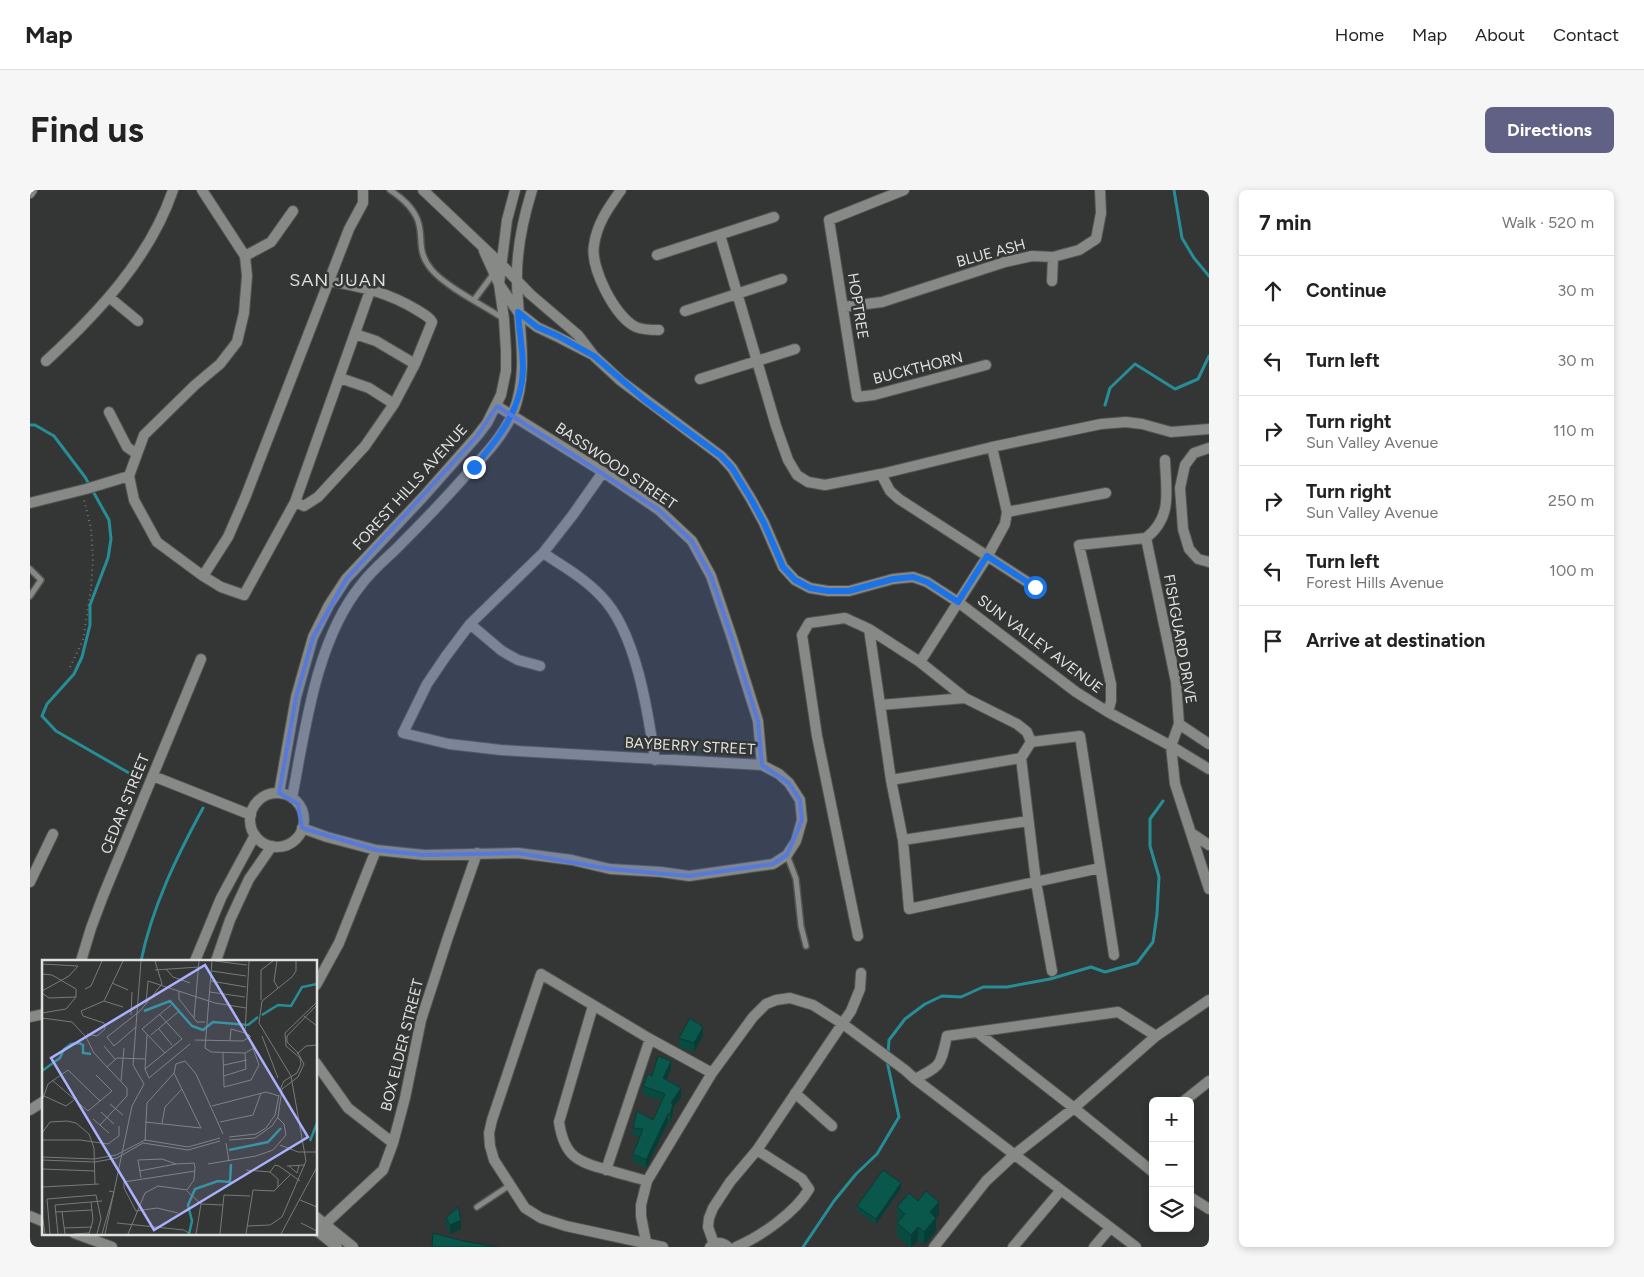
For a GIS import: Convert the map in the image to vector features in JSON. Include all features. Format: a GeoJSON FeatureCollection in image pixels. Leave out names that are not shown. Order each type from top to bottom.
{"type":"FeatureCollection","features":[{"type":"Feature","properties":{"kind":"street"},"geometry":{"type":"LineString","coordinates":[[46,361],[108,297],[132,268],[163,216],[173,190]]}},
{"type":"Feature","properties":{"kind":"street"},"geometry":{"type":"LineString","coordinates":[[202,190],[245,256],[247,276],[244,314],[238,342],[220,364],[195,385],[144,435],[128,476],[134,500],[157,542],[221,588],[244,595],[295,502],[371,288]]}},
{"type":"Feature","properties":{"kind":"street"},"geometry":{"type":"LineString","coordinates":[[202,576],[228,537],[245,498],[349,229],[363,203],[363,190]]}},
{"type":"Feature","properties":{"kind":"street","name":"SUN VALLEY AVENUE"},"geometry":{"type":"LineString","coordinates":[[423,190],[530,294],[578,335],[594,356]]}},
{"type":"Feature","properties":{"kind":"street","name":"FOREST HILLS AVENUE"},"geometry":{"type":"LineString","coordinates":[[279,793],[296,697],[313,637],[328,604],[346,579],[423,498],[477,436],[488,423],[497,406],[503,390],[506,371],[504,319],[499,284],[507,220],[515,190]]}},
{"type":"Feature","properties":{"kind":"street","name":"FOREST HILLS AVENUE"},"geometry":{"type":"LineString","coordinates":[[292,798],[312,698],[330,638],[344,610],[360,585],[435,510],[491,448],[512,414],[519,396],[523,368],[516,280],[523,225],[532,190]]}},
{"type":"Feature","properties":{"kind":"street"},"geometry":{"type":"LineString","coordinates":[[621,190],[601,219],[593,246],[594,262],[606,291],[618,311],[638,328],[659,330]]}},
{"type":"Feature","properties":{"kind":"street","name":"HOPTREE"},"geometry":{"type":"LineString","coordinates":[[857,398],[829,220],[904,190]]}},
{"type":"Feature","properties":{"kind":"street","name":"BLUE ASH"},"geometry":{"type":"LineString","coordinates":[[843,307],[882,302],[1005,262],[1032,256],[1053,257],[1079,250],[1096,239],[1101,213],[1100,190]]}},
{"type":"Feature","properties":{"kind":"street"},"geometry":{"type":"LineString","coordinates":[[245,256],[271,242],[294,211]]}},
{"type":"Feature","properties":{"kind":"street"},"geometry":{"type":"LineString","coordinates":[[657,256],[774,217]]}},
{"type":"Feature","properties":{"kind":"street"},"geometry":{"type":"LineString","coordinates":[[720,235],[756,362],[788,460],[797,476],[808,482],[825,485],[881,474],[992,447],[1101,424],[1126,422],[1142,424],[1171,432],[1209,429]]}},
{"type":"Feature","properties":{"kind":"street","name":"SUN VALLEY AVENUE"},"geometry":{"type":"LineString","coordinates":[[482,248],[499,284],[518,312],[537,327],[558,336],[594,356],[645,400],[721,456],[732,468],[764,523],[783,567],[795,580],[810,588],[828,591],[849,591],[893,579],[913,577],[927,582],[958,602],[1076,692],[1209,769]]}},
{"type":"Feature","properties":{"kind":"street"},"geometry":{"type":"LineString","coordinates":[[1052,281],[1053,257]]}},
{"type":"Feature","properties":{"kind":"street"},"geometry":{"type":"LineString","coordinates":[[685,311],[782,279]]}},
{"type":"Feature","properties":{"kind":"street"},"geometry":{"type":"LineString","coordinates":[[295,502],[304,506],[318,497],[365,446],[394,404],[432,322],[403,301],[371,288],[329,281]]}},
{"type":"Feature","properties":{"kind":"street"},"geometry":{"type":"LineString","coordinates":[[108,297],[138,321]]}},
{"type":"Feature","properties":{"kind":"street"},"geometry":{"type":"LineString","coordinates":[[355,334],[376,341],[414,364]]}},
{"type":"Feature","properties":{"kind":"street"},"geometry":{"type":"LineString","coordinates":[[700,379],[795,349]]}},
{"type":"Feature","properties":{"kind":"street","name":"BUCKTHORN"},"geometry":{"type":"LineString","coordinates":[[857,398],[986,366]]}},
{"type":"Feature","properties":{"kind":"street"},"geometry":{"type":"LineString","coordinates":[[340,378],[369,388],[394,404]]}},
{"type":"Feature","properties":{"kind":"street","name":"BASSWOOD STREET"},"geometry":{"type":"LineString","coordinates":[[497,406],[603,472],[659,510],[692,540],[711,576],[758,721],[762,765]]}},
{"type":"Feature","properties":{"kind":"street"},"geometry":{"type":"LineString","coordinates":[[109,412],[127,447],[137,454]]}},
{"type":"Feature","properties":{"kind":"street"},"geometry":{"type":"LineString","coordinates":[[920,662],[1005,524],[1007,512],[992,447]]}},
{"type":"Feature","properties":{"kind":"street"},"geometry":{"type":"LineString","coordinates":[[1209,448],[1194,453],[1185,465],[1180,488],[1183,529],[1189,549],[1198,559],[1209,562]]}},
{"type":"Feature","properties":{"kind":"street"},"geometry":{"type":"LineString","coordinates":[[1108,712],[1111,701],[1111,684],[1079,544],[1146,538],[1160,524],[1164,514],[1166,506],[1166,460]]}},
{"type":"Feature","properties":{"kind":"street"},"geometry":{"type":"LineString","coordinates":[[540,666],[518,660],[502,651],[470,624],[543,553],[603,472]]}},
{"type":"Feature","properties":{"kind":"street"},"geometry":{"type":"LineString","coordinates":[[881,474],[890,491],[899,499],[1035,587]]}},
{"type":"Feature","properties":{"kind":"street"},"geometry":{"type":"LineString","coordinates":[[30,503],[84,490],[128,476]]}},
{"type":"Feature","properties":{"kind":"street"},"geometry":{"type":"LineString","coordinates":[[1007,512],[1106,493]]}},
{"type":"Feature","properties":{"kind":"street","name":"FISHGUARD DRIVE"},"geometry":{"type":"LineString","coordinates":[[1146,538],[1176,682],[1179,724],[1171,746]]}},
{"type":"Feature","properties":{"kind":"street"},"geometry":{"type":"LineString","coordinates":[[543,553],[580,578],[602,596],[616,614],[630,647],[648,712],[655,760]]}},
{"type":"Feature","properties":{"kind":"street"},"geometry":{"type":"LineString","coordinates":[[858,936],[817,736],[802,635],[809,623],[845,618],[869,629],[920,662],[965,698],[1017,724],[1027,732],[1031,742]]}},
{"type":"Feature","properties":{"kind":"street","name":"BAYBERRY STREET"},"geometry":{"type":"LineString","coordinates":[[470,624],[427,684],[403,734],[449,744],[501,750],[762,765],[779,774],[789,783],[800,800],[802,820],[796,841],[787,855]]}},
{"type":"Feature","properties":{"kind":"street"},"geometry":{"type":"LineString","coordinates":[[869,629],[891,780],[903,840],[909,908],[1100,868]]}},
{"type":"Feature","properties":{"kind":"street","name":"CEDAR STREET"},"geometry":{"type":"LineString","coordinates":[[81,960],[103,896],[200,659]]}},
{"type":"Feature","properties":{"kind":"street"},"geometry":{"type":"LineString","coordinates":[[880,705],[965,698]]}},
{"type":"Feature","properties":{"kind":"street"},"geometry":{"type":"LineString","coordinates":[[1179,724],[1209,744]]}},
{"type":"Feature","properties":{"kind":"street"},"geometry":{"type":"LineString","coordinates":[[1052,971],[1036,882],[1020,758],[1031,742],[1080,736],[1114,954]]}},
{"type":"Feature","properties":{"kind":"street"},"geometry":{"type":"LineString","coordinates":[[1171,746],[1175,784],[1209,889]]}},
{"type":"Feature","properties":{"kind":"street"},"geometry":{"type":"LineString","coordinates":[[891,780],[1020,758]]}},
{"type":"Feature","properties":{"kind":"street"},"geometry":{"type":"LineString","coordinates":[[153,776],[251,816]]}},
{"type":"Feature","properties":{"kind":"street"},"geometry":{"type":"LineString","coordinates":[[279,793],[292,798],[298,804],[304,820],[299,835],[294,841],[280,847],[265,844],[255,836],[251,826],[253,808],[264,796],[279,793]]}},
{"type":"Feature","properties":{"kind":"street"},"geometry":{"type":"LineString","coordinates":[[903,840],[1028,821]]}},
{"type":"Feature","properties":{"kind":"street"},"geometry":{"type":"LineString","coordinates":[[302,828],[328,838],[376,850],[424,854],[518,853],[572,860],[610,870],[661,872],[689,876],[773,864],[787,855]]}},
{"type":"Feature","properties":{"kind":"street"},"geometry":{"type":"LineString","coordinates":[[30,882],[53,834]]}},
{"type":"Feature","properties":{"kind":"street"},"geometry":{"type":"LineString","coordinates":[[1191,834],[1209,845]]}},
{"type":"Feature","properties":{"kind":"street"},"geometry":{"type":"LineString","coordinates":[[195,960],[221,898],[255,836]]}},
{"type":"Feature","properties":{"kind":"street"},"geometry":{"type":"LineString","coordinates":[[216,960],[230,920],[249,879],[272,846]]}},
{"type":"Feature","properties":{"kind":"street"},"geometry":{"type":"LineString","coordinates":[[318,982],[340,943],[376,850]]}},
{"type":"Feature","properties":{"kind":"street","name":"BOX ELDER STREET"},"geometry":{"type":"LineString","coordinates":[[326,1224],[383,1170],[393,1143],[405,1098],[421,1020],[478,853]]}},
{"type":"Feature","properties":{"kind":"street"},"geometry":{"type":"LineString","coordinates":[[728,1247],[723,1244],[712,1246],[709,1218],[730,1182],[757,1150],[852,1011],[860,989],[861,973]]}},
{"type":"Feature","properties":{"kind":"street"},"geometry":{"type":"LineString","coordinates":[[664,1247],[566,1226],[541,1218],[525,1208],[494,1160],[489,1133],[492,1120],[541,974],[650,1039],[712,1073]]}},
{"type":"Feature","properties":{"kind":"street"},"geometry":{"type":"LineString","coordinates":[[646,1242],[641,1205],[647,1181],[712,1073],[753,1017],[766,1004],[790,998],[813,1005],[843,1024],[1136,1247]]}},
{"type":"Feature","properties":{"kind":"street"},"geometry":{"type":"LineString","coordinates":[[934,1247],[986,1181],[1014,1155],[1074,1108],[1156,1036],[1209,1000]]}},
{"type":"Feature","properties":{"kind":"street"},"geometry":{"type":"LineString","coordinates":[[593,1006],[559,1122],[561,1137],[571,1153],[583,1163],[647,1181]]}},
{"type":"Feature","properties":{"kind":"street"},"geometry":{"type":"LineString","coordinates":[[915,1079],[938,1066],[947,1036],[1118,1012],[1156,1036]]}},
{"type":"Feature","properties":{"kind":"street"},"geometry":{"type":"LineString","coordinates":[[977,1032],[1149,1169]]}},
{"type":"Feature","properties":{"kind":"street"},"geometry":{"type":"LineString","coordinates":[[606,1170],[650,1039]]}},
{"type":"Feature","properties":{"kind":"street"},"geometry":{"type":"LineString","coordinates":[[318,1066],[348,1108],[393,1143]]}},
{"type":"Feature","properties":{"kind":"street"},"geometry":{"type":"LineString","coordinates":[[1189,1097],[1209,1080]]}},
{"type":"Feature","properties":{"kind":"street"},"geometry":{"type":"LineString","coordinates":[[795,1093],[832,1126]]}},
{"type":"Feature","properties":{"kind":"street"},"geometry":{"type":"LineString","coordinates":[[30,1110],[42,1102]]}},
{"type":"Feature","properties":{"kind":"street"},"geometry":{"type":"LineString","coordinates":[[744,1246],[770,1228],[803,1198],[809,1189],[802,1179],[757,1150]]}},
{"type":"Feature","properties":{"kind":"street"},"geometry":{"type":"LineString","coordinates":[[1013,1247],[1061,1190]]}},
{"type":"Feature","properties":{"kind":"street"},"geometry":{"type":"LineString","coordinates":[[1194,1200],[1209,1209]]}},
{"type":"Feature","properties":{"kind":"street"},"geometry":{"type":"LineString","coordinates":[[30,1216],[42,1221]]}},
{"type":"Feature","properties":{"kind":"street"},"geometry":{"type":"LineString","coordinates":[[318,1218],[353,1247]]}},
{"type":"Feature","properties":{"kind":"street"},"geometry":{"type":"LineString","coordinates":[[1094,1247],[1110,1228]]}},
{"type":"Feature","properties":{"kind":"street"},"geometry":{"type":"LineString","coordinates":[[318,1232],[338,1247]]}},
{"type":"Feature","properties":{"kind":"street"},"geometry":{"type":"LineString","coordinates":[[77,1234],[112,1247]]}},
{"type":"Feature","properties":{"kind":"lane"},"geometry":{"type":"LineString","coordinates":[[390,190],[406,203],[418,222],[421,253],[430,268],[444,282],[504,319]]}},
{"type":"Feature","properties":{"kind":"lane"},"geometry":{"type":"LineString","coordinates":[[474,300],[494,273]]}},
{"type":"Feature","properties":{"kind":"lane"},"geometry":{"type":"LineString","coordinates":[[30,569],[41,580],[30,596]]}},
{"type":"Feature","properties":{"kind":"lane"},"geometry":{"type":"LineString","coordinates":[[787,855],[796,880],[801,926],[806,946]]}},
{"type":"Feature","properties":{"kind":"lane"},"geometry":{"type":"LineString","coordinates":[[477,1207],[510,1185]]}},
{"type":"Feature","properties":{"kind":"path"},"geometry":{"type":"LineString","coordinates":[[70,667],[83,640],[92,590],[91,528],[84,490]]}},
{"type":"Feature","properties":{"kind":"highlighted area"},"geometry":{"type":"Polygon","coordinates":[[[497,406],[659,510],[692,541],[711,576],[758,721],[762,765],[789,783],[800,800],[802,820],[787,855],[773,864],[689,876],[610,869],[518,853],[424,855],[376,850],[302,828],[298,804],[279,793],[296,697],[313,637],[346,579],[477,436],[497,406]]]}},
{"type":"Feature","properties":{"kind":"building"},"geometry":{"type":"Polygon","coordinates":[[[690,1018],[703,1027],[694,1043],[679,1038],[690,1018]]]}},
{"type":"Feature","properties":{"kind":"building"},"geometry":{"type":"Polygon","coordinates":[[[658,1056],[671,1061],[663,1078],[681,1088],[671,1103],[673,1104],[670,1114],[668,1114],[646,1160],[633,1154],[643,1129],[633,1128],[637,1111],[653,1120],[665,1094],[643,1086],[648,1074],[652,1076],[658,1056]]]}},
{"type":"Feature","properties":{"kind":"building"},"geometry":{"type":"Polygon","coordinates":[[[883,1170],[901,1183],[876,1219],[857,1206],[883,1170]]]}},
{"type":"Feature","properties":{"kind":"building"},"geometry":{"type":"Polygon","coordinates":[[[926,1191],[939,1202],[930,1212],[936,1218],[924,1232],[918,1227],[911,1235],[897,1223],[905,1214],[897,1207],[909,1193],[918,1201],[926,1191]]]}},
{"type":"Feature","properties":{"kind":"building"},"geometry":{"type":"Polygon","coordinates":[[[458,1207],[461,1220],[450,1225],[446,1218],[458,1207]]]}},
{"type":"Feature","properties":{"kind":"building"},"geometry":{"type":"Polygon","coordinates":[[[433,1233],[463,1241],[498,1247],[432,1247],[433,1233]]]}},
{"type":"Feature","properties":{"kind":"waterway"},"geometry":{"type":"LineString","coordinates":[[1174,190],[1182,238],[1194,258],[1209,276]]}},
{"type":"Feature","properties":{"kind":"waterway"},"geometry":{"type":"LineString","coordinates":[[1105,405],[1110,388],[1135,364],[1175,389],[1198,379],[1209,356]]}},
{"type":"Feature","properties":{"kind":"waterway"},"geometry":{"type":"LineString","coordinates":[[30,425],[35,425],[54,436],[85,477],[109,520],[111,539],[108,558],[90,605],[90,625],[82,657],[74,674],[47,704],[42,716],[56,731],[129,773]]}},
{"type":"Feature","properties":{"kind":"waterway"},"geometry":{"type":"LineString","coordinates":[[888,1054],[889,1040],[905,1019],[925,1004],[942,996],[961,997],[983,987],[1007,987],[1050,979],[1091,967],[1105,972],[1137,963],[1153,942],[1159,877],[1150,846],[1150,819],[1163,801]]}},
{"type":"Feature","properties":{"kind":"waterway"},"geometry":{"type":"LineString","coordinates":[[141,960],[152,921],[166,882],[203,808]]}},
{"type":"Feature","properties":{"kind":"waterway"},"geometry":{"type":"LineString","coordinates":[[803,1247],[834,1201],[856,1174],[877,1154],[899,1117],[887,1061]]}},
{"type":"Feature","properties":{"kind":"district","name":"SAN JUAN"},"geometry":{"type":"Point","coordinates":[338,280]}},
{"type":"Feature","properties":{"kind":"route"},"geometry":{"type":"LineString","coordinates":[[474,467],[491,448],[503,430],[519,396],[523,368],[518,312],[537,327],[558,336],[594,356],[645,400],[721,456],[732,468],[751,499],[764,523],[772,546],[783,567],[795,580],[810,588],[828,591],[849,591],[893,579],[913,577],[927,582],[958,602],[987,556],[1035,587]]}}]}
